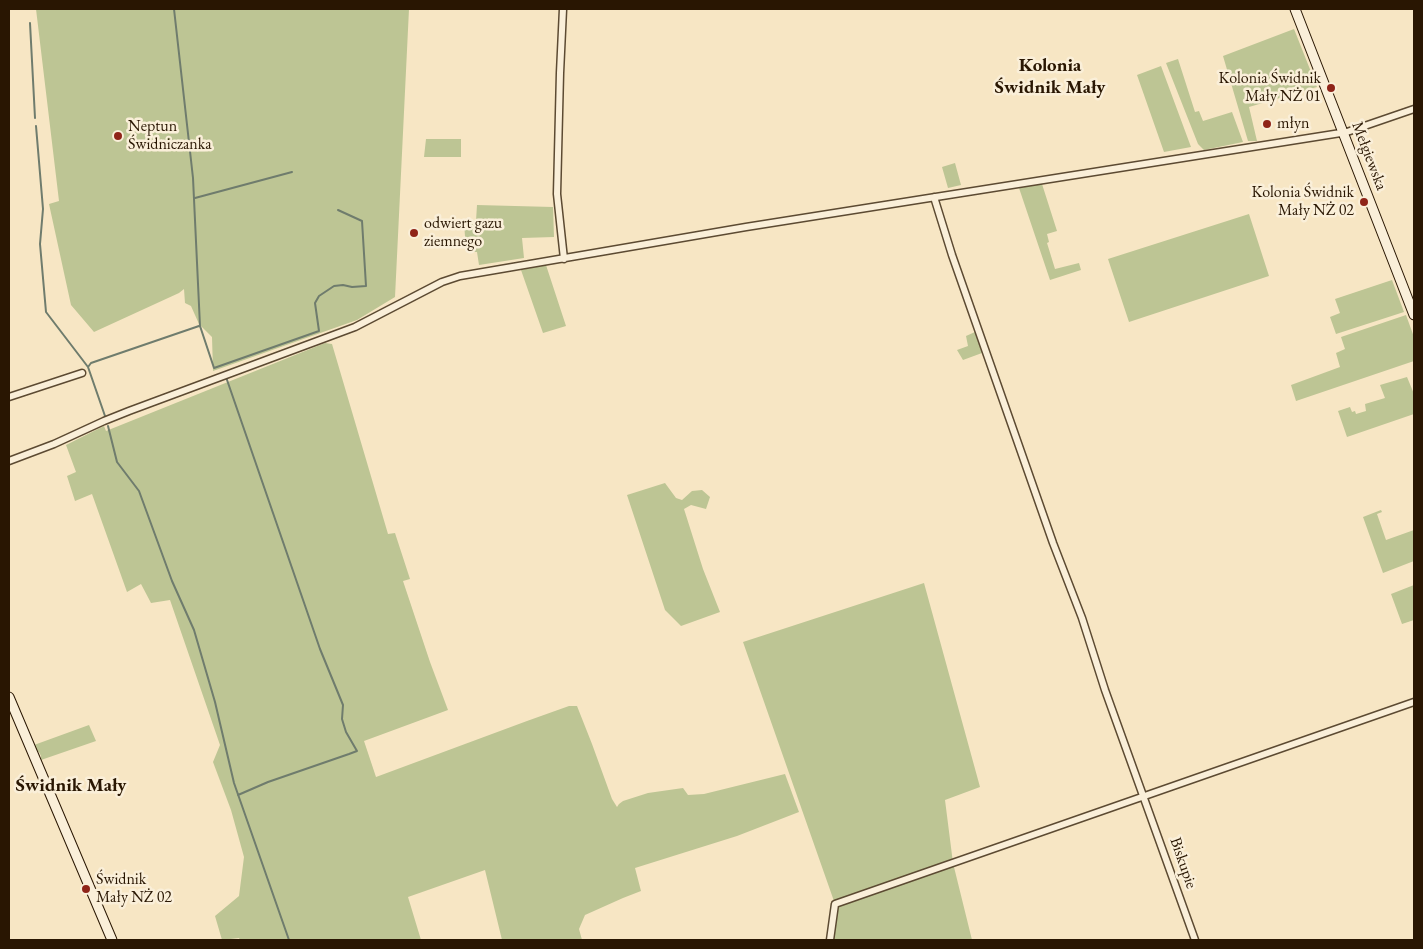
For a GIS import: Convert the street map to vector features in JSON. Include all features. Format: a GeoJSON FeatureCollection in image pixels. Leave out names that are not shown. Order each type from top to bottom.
{"type":"FeatureCollection","features":[{"type":"Feature","properties":{"kind":"main road","name":"Mełgiewska"},"geometry":{"type":"LineString","coordinates":[[1295,9],[1414,314]]}},
{"type":"Feature","properties":{"kind":"main road"},"geometry":{"type":"LineString","coordinates":[[9,697],[112,940]]}},
{"type":"Feature","properties":{"kind":"street"},"geometry":{"type":"LineString","coordinates":[[564,9],[560,72],[558,194],[564,258]]}},
{"type":"Feature","properties":{"kind":"street"},"geometry":{"type":"LineString","coordinates":[[9,461],[54,444],[121,414],[355,328],[450,279],[564,258],[934,197],[1343,132],[1414,109]]}},
{"type":"Feature","properties":{"kind":"street","name":"Biskupie"},"geometry":{"type":"LineString","coordinates":[[934,197],[952,255],[1053,543],[1082,619],[1195,940]]}},
{"type":"Feature","properties":{"kind":"street"},"geometry":{"type":"LineString","coordinates":[[9,397],[82,373]]}},
{"type":"Feature","properties":{"kind":"street"},"geometry":{"type":"LineString","coordinates":[[830,940],[835,904],[1414,702]]}},
{"type":"Feature","properties":{"kind":"green space"},"geometry":{"type":"Polygon","coordinates":[[[36,9],[409,9],[395,297],[357,320],[213,371],[212,337],[199,324],[191,306],[185,303],[184,289],[94,332],[71,305],[49,204],[59,201],[36,9]]]}},
{"type":"Feature","properties":{"kind":"green space"},"geometry":{"type":"Polygon","coordinates":[[[1294,29],[1317,87],[1249,107],[1257,141],[1248,141],[1223,56],[1294,29]]]}},
{"type":"Feature","properties":{"kind":"green space"},"geometry":{"type":"Polygon","coordinates":[[[1178,59],[1195,112],[1199,111],[1203,121],[1232,112],[1243,142],[1204,150],[1198,144],[1166,63],[1178,59]]]}},
{"type":"Feature","properties":{"kind":"green space"},"geometry":{"type":"Polygon","coordinates":[[[1161,66],[1191,147],[1164,152],[1137,75],[1161,66]]]}},
{"type":"Feature","properties":{"kind":"green space"},"geometry":{"type":"Polygon","coordinates":[[[426,139],[461,139],[461,157],[424,157],[426,139]]]}},
{"type":"Feature","properties":{"kind":"green space"},"geometry":{"type":"Polygon","coordinates":[[[955,163],[961,185],[948,188],[942,167],[955,163]]]}},
{"type":"Feature","properties":{"kind":"green space"},"geometry":{"type":"Polygon","coordinates":[[[1042,184],[1057,231],[1047,234],[1049,242],[1047,243],[1055,269],[1079,263],[1081,270],[1050,280],[1019,188],[1042,184]]]}},
{"type":"Feature","properties":{"kind":"green space"},"geometry":{"type":"Polygon","coordinates":[[[477,205],[553,207],[554,237],[522,238],[524,258],[479,265],[477,252],[466,252],[464,221],[476,221],[477,205]]]}},
{"type":"Feature","properties":{"kind":"green space"},"geometry":{"type":"Polygon","coordinates":[[[1249,214],[1269,276],[1129,322],[1108,259],[1249,214]]]}},
{"type":"Feature","properties":{"kind":"green space"},"geometry":{"type":"Polygon","coordinates":[[[546,265],[566,326],[543,333],[521,270],[546,265]]]}},
{"type":"Feature","properties":{"kind":"green space"},"geometry":{"type":"Polygon","coordinates":[[[1392,280],[1404,312],[1336,334],[1330,317],[1340,313],[1335,299],[1392,280]]]}},
{"type":"Feature","properties":{"kind":"green space"},"geometry":{"type":"Polygon","coordinates":[[[1406,315],[1414,337],[1414,361],[1296,401],[1291,385],[1340,367],[1336,353],[1345,349],[1341,337],[1406,315]]]}},
{"type":"Feature","properties":{"kind":"green space"},"geometry":{"type":"Polygon","coordinates":[[[975,332],[982,353],[963,360],[957,350],[968,346],[966,336],[975,332]]]}},
{"type":"Feature","properties":{"kind":"green space"},"geometry":{"type":"Polygon","coordinates":[[[325,343],[332,344],[388,534],[395,533],[410,579],[403,581],[448,710],[364,741],[376,777],[569,706],[577,706],[612,799],[617,807],[623,801],[648,793],[683,788],[688,795],[704,794],[785,774],[799,812],[737,836],[635,868],[641,891],[585,915],[579,929],[582,940],[502,940],[485,870],[408,897],[421,940],[240,940],[239,938],[222,940],[215,916],[239,896],[244,857],[231,810],[213,762],[220,745],[170,600],[151,603],[141,584],[127,592],[92,494],[75,501],[67,476],[76,472],[66,445],[104,426],[106,431],[325,343]]]}},
{"type":"Feature","properties":{"kind":"green space"},"geometry":{"type":"Polygon","coordinates":[[[1407,377],[1414,394],[1414,414],[1347,437],[1338,411],[1350,407],[1352,412],[1355,411],[1356,414],[1366,411],[1365,404],[1385,398],[1380,385],[1407,377]]]}},
{"type":"Feature","properties":{"kind":"green space"},"geometry":{"type":"Polygon","coordinates":[[[665,483],[676,498],[682,500],[692,491],[702,490],[710,497],[706,509],[691,505],[684,509],[703,569],[720,612],[681,626],[665,610],[627,495],[665,483]]]}},
{"type":"Feature","properties":{"kind":"green space"},"geometry":{"type":"Polygon","coordinates":[[[1381,510],[1382,512],[1377,514],[1386,540],[1414,530],[1414,561],[1383,573],[1363,517],[1381,510]]]}},
{"type":"Feature","properties":{"kind":"green space"},"geometry":{"type":"Polygon","coordinates":[[[924,583],[980,787],[945,800],[953,863],[972,940],[831,940],[835,904],[743,642],[924,583]]]}},
{"type":"Feature","properties":{"kind":"green space"},"geometry":{"type":"Polygon","coordinates":[[[1414,585],[1414,620],[1402,624],[1391,594],[1414,585]]]}},
{"type":"Feature","properties":{"kind":"green space"},"geometry":{"type":"Polygon","coordinates":[[[89,725],[96,741],[41,760],[41,756],[34,745],[89,725]]]}},
{"type":"Feature","properties":{"kind":"waterway"},"geometry":{"type":"LineString","coordinates":[[174,9],[193,178],[200,326],[214,368],[319,331],[315,303],[319,296],[334,286],[366,286],[362,221],[338,210]]}},
{"type":"Feature","properties":{"kind":"waterway"},"geometry":{"type":"LineString","coordinates":[[30,23],[35,118]]}},
{"type":"Feature","properties":{"kind":"waterway"},"geometry":{"type":"LineString","coordinates":[[36,126],[43,209],[40,244],[46,312],[88,367],[91,363],[199,326]]}},
{"type":"Feature","properties":{"kind":"waterway"},"geometry":{"type":"LineString","coordinates":[[195,198],[292,172]]}},
{"type":"Feature","properties":{"kind":"waterway"},"geometry":{"type":"LineString","coordinates":[[88,367],[105,416]]}},
{"type":"Feature","properties":{"kind":"waterway"},"geometry":{"type":"LineString","coordinates":[[226,377],[320,649],[343,705],[342,719],[346,732],[357,751],[268,782],[238,795]]}},
{"type":"Feature","properties":{"kind":"waterway"},"geometry":{"type":"LineString","coordinates":[[108,426],[117,462],[139,491],[172,581],[194,630],[215,702],[234,783],[289,940]]}},
{"type":"Feature","properties":{"kind":"place","name":"Kolonia Świdnik Mały NŻ 01"},"geometry":{"type":"Point","coordinates":[1331,88]}},
{"type":"Feature","properties":{"kind":"place","name":"młyn"},"geometry":{"type":"Point","coordinates":[1267,124]}},
{"type":"Feature","properties":{"kind":"place","name":"Neptun Świdniczanka"},"geometry":{"type":"Point","coordinates":[118,136]}},
{"type":"Feature","properties":{"kind":"place","name":"Kolonia Świdnik Mały NŻ 02"},"geometry":{"type":"Point","coordinates":[1364,202]}},
{"type":"Feature","properties":{"kind":"place","name":"odwiert gazu ziemnego"},"geometry":{"type":"Point","coordinates":[414,233]}},
{"type":"Feature","properties":{"kind":"place","name":"Świdnik Mały NŻ 02"},"geometry":{"type":"Point","coordinates":[86,889]}},
{"type":"Feature","properties":{"kind":"district","name":"Kolonia Świdnik Mały"},"geometry":{"type":"Point","coordinates":[1050,77]}},
{"type":"Feature","properties":{"kind":"district","name":"Świdnik Mały"},"geometry":{"type":"Point","coordinates":[71,786]}}]}
